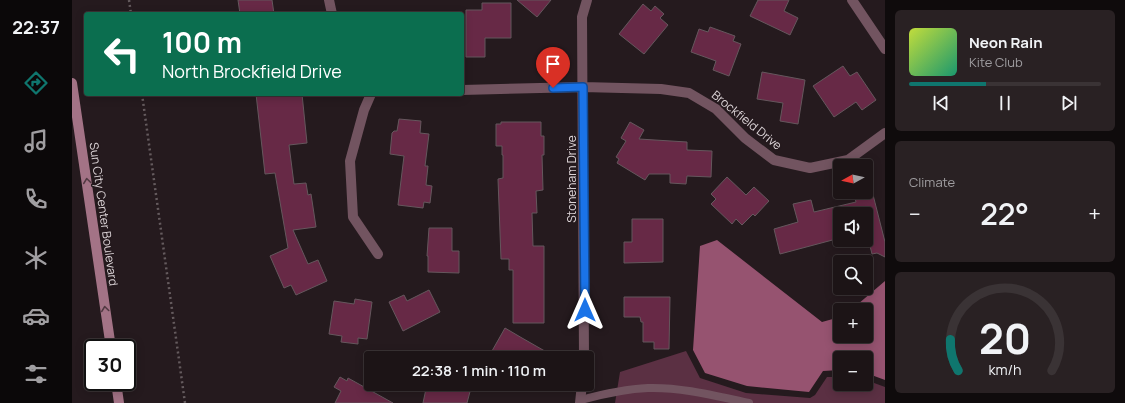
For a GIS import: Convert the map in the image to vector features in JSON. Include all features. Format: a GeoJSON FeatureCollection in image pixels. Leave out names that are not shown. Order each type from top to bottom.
{"type":"FeatureCollection","features":[{"type":"Feature","properties":{"kind":"main road","name":"Sun City Center Boulevard"},"geometry":{"type":"LineString","coordinates":[[72,83],[110,339]]}},
{"type":"Feature","properties":{"kind":"main road"},"geometry":{"type":"LineString","coordinates":[[72,124],[82,150]]}},
{"type":"Feature","properties":{"kind":"main road"},"geometry":{"type":"LineString","coordinates":[[117,391],[119,403]]}},
{"type":"Feature","properties":{"kind":"street"},"geometry":{"type":"LineString","coordinates":[[329,0],[332,12]]}},
{"type":"Feature","properties":{"kind":"street","name":"Stoneham Drive"},"geometry":{"type":"LineString","coordinates":[[584,351],[582,17],[587,0]]}},
{"type":"Feature","properties":{"kind":"street"},"geometry":{"type":"LineString","coordinates":[[852,0],[885,49]]}},
{"type":"Feature","properties":{"kind":"street","name":"Brockfield Drive"},"geometry":{"type":"LineString","coordinates":[[464,90],[583,87],[661,89],[689,93],[716,109],[745,138],[774,160],[810,168],[848,160],[885,133]]}},
{"type":"Feature","properties":{"kind":"street"},"geometry":{"type":"LineString","coordinates":[[370,96],[364,110],[350,161],[353,217],[378,254]]}},
{"type":"Feature","properties":{"kind":"street"},"geometry":{"type":"LineString","coordinates":[[580,401],[581,391]]}},
{"type":"Feature","properties":{"kind":"lane"},"geometry":{"type":"LineString","coordinates":[[580,401],[609,392],[648,388],[690,391],[749,403]]}},
{"type":"Feature","properties":{"kind":"path"},"geometry":{"type":"LineString","coordinates":[[129,0],[131,12]]}},
{"type":"Feature","properties":{"kind":"path"},"geometry":{"type":"LineString","coordinates":[[142,96],[185,403]]}},
{"type":"Feature","properties":{"kind":"shaded area"},"geometry":{"type":"Polygon","coordinates":[[[717,240],[822,322],[833,319],[833,343],[873,343],[873,303],[859,303],[869,295],[873,295],[873,291],[885,281],[885,380],[873,376],[873,351],[833,351],[833,370],[823,371],[809,392],[747,386],[705,373],[693,350],[700,246],[717,240]]]}},
{"type":"Feature","properties":{"kind":"shaded area"},"geometry":{"type":"Polygon","coordinates":[[[686,351],[700,378],[746,393],[810,398],[815,395],[827,377],[833,377],[833,391],[873,391],[873,383],[885,387],[885,403],[615,403],[620,372],[686,351]]]}},
{"type":"Feature","properties":{"kind":"building"},"geometry":{"type":"Polygon","coordinates":[[[238,0],[272,0],[274,12],[240,12],[238,0]]]}},
{"type":"Feature","properties":{"kind":"building"},"geometry":{"type":"Polygon","coordinates":[[[517,0],[551,0],[537,17],[517,0]]]}},
{"type":"Feature","properties":{"kind":"building"},"geometry":{"type":"Polygon","coordinates":[[[758,0],[789,0],[784,11],[798,18],[790,35],[750,16],[758,0]]]}},
{"type":"Feature","properties":{"kind":"building"},"geometry":{"type":"Polygon","coordinates":[[[482,3],[511,3],[511,38],[485,38],[485,57],[466,57],[466,10],[482,10],[482,3]]]}},
{"type":"Feature","properties":{"kind":"building"},"geometry":{"type":"Polygon","coordinates":[[[643,4],[651,11],[655,6],[664,14],[660,18],[668,25],[644,54],[619,34],[643,4]]]}},
{"type":"Feature","properties":{"kind":"building"},"geometry":{"type":"Polygon","coordinates":[[[710,27],[735,36],[733,41],[741,44],[729,76],[713,70],[716,61],[691,52],[699,29],[708,32],[710,27]]]}},
{"type":"Feature","properties":{"kind":"building"},"geometry":{"type":"Polygon","coordinates":[[[843,66],[850,76],[857,72],[876,100],[862,110],[856,102],[834,117],[813,86],[843,66]]]}},
{"type":"Feature","properties":{"kind":"building"},"geometry":{"type":"Polygon","coordinates":[[[762,72],[805,80],[798,124],[780,121],[783,103],[757,99],[762,72]]]}},
{"type":"Feature","properties":{"kind":"building"},"geometry":{"type":"Polygon","coordinates":[[[256,96],[302,96],[307,143],[289,145],[294,184],[306,183],[308,195],[311,194],[316,227],[293,230],[308,264],[318,260],[327,281],[296,295],[291,285],[284,288],[270,256],[288,248],[275,173],[265,174],[256,96]]]}},
{"type":"Feature","properties":{"kind":"building"},"geometry":{"type":"Polygon","coordinates":[[[399,119],[421,121],[420,133],[429,134],[425,166],[428,166],[426,185],[432,186],[430,203],[424,202],[423,208],[398,205],[404,156],[390,154],[392,133],[397,131],[399,119]]]}},
{"type":"Feature","properties":{"kind":"building"},"geometry":{"type":"Polygon","coordinates":[[[501,122],[541,122],[541,136],[544,136],[544,155],[542,155],[543,190],[536,191],[537,213],[532,213],[533,246],[544,246],[544,323],[513,323],[513,270],[509,270],[509,259],[501,259],[498,179],[503,178],[503,155],[502,146],[496,146],[496,124],[501,124],[501,122]]]}},
{"type":"Feature","properties":{"kind":"building"},"geometry":{"type":"Polygon","coordinates":[[[630,122],[644,130],[639,139],[687,142],[687,150],[712,151],[711,177],[687,176],[686,184],[670,183],[670,174],[649,174],[645,180],[617,163],[619,159],[616,157],[626,141],[621,138],[630,122]]]}},
{"type":"Feature","properties":{"kind":"building"},"geometry":{"type":"Polygon","coordinates":[[[727,177],[746,195],[754,187],[769,201],[755,216],[753,214],[742,225],[736,219],[732,224],[711,204],[716,199],[711,194],[727,177]]]}},
{"type":"Feature","properties":{"kind":"building"},"geometry":{"type":"Polygon","coordinates":[[[873,195],[885,242],[885,257],[877,253],[872,254],[870,247],[873,247],[873,207],[835,207],[856,202],[855,199],[873,199],[873,195]]]}},
{"type":"Feature","properties":{"kind":"building"},"geometry":{"type":"Polygon","coordinates":[[[811,200],[814,212],[833,207],[833,240],[780,254],[774,229],[798,222],[793,204],[811,200]]]}},
{"type":"Feature","properties":{"kind":"building"},"geometry":{"type":"Polygon","coordinates":[[[632,219],[663,219],[663,262],[624,263],[624,242],[632,242],[632,219]]]}},
{"type":"Feature","properties":{"kind":"building"},"geometry":{"type":"Polygon","coordinates":[[[429,228],[452,228],[452,251],[459,251],[459,273],[428,272],[427,256],[429,228]]]}},
{"type":"Feature","properties":{"kind":"building"},"geometry":{"type":"Polygon","coordinates":[[[429,290],[440,312],[403,331],[389,302],[404,295],[407,301],[429,290]]]}},
{"type":"Feature","properties":{"kind":"building"},"geometry":{"type":"Polygon","coordinates":[[[624,297],[670,297],[669,349],[654,349],[654,342],[643,342],[643,322],[641,322],[640,317],[624,317],[624,297]]]}},
{"type":"Feature","properties":{"kind":"building"},"geometry":{"type":"Polygon","coordinates":[[[355,299],[372,302],[367,339],[358,338],[358,344],[341,342],[342,336],[329,334],[334,301],[354,304],[355,299]]]}},
{"type":"Feature","properties":{"kind":"building"},"geometry":{"type":"Polygon","coordinates":[[[505,328],[545,351],[492,351],[505,328]]]}},
{"type":"Feature","properties":{"kind":"building"},"geometry":{"type":"Polygon","coordinates":[[[340,377],[347,381],[348,378],[364,387],[364,391],[371,391],[393,403],[335,403],[341,391],[334,387],[340,377]]]}},
{"type":"Feature","properties":{"kind":"building"},"geometry":{"type":"Polygon","coordinates":[[[426,391],[470,391],[467,403],[423,403],[426,391]]]}},
{"type":"Feature","properties":{"kind":"route"},"geometry":{"type":"LineString","coordinates":[[553,88],[583,87],[585,310]]}}]}
